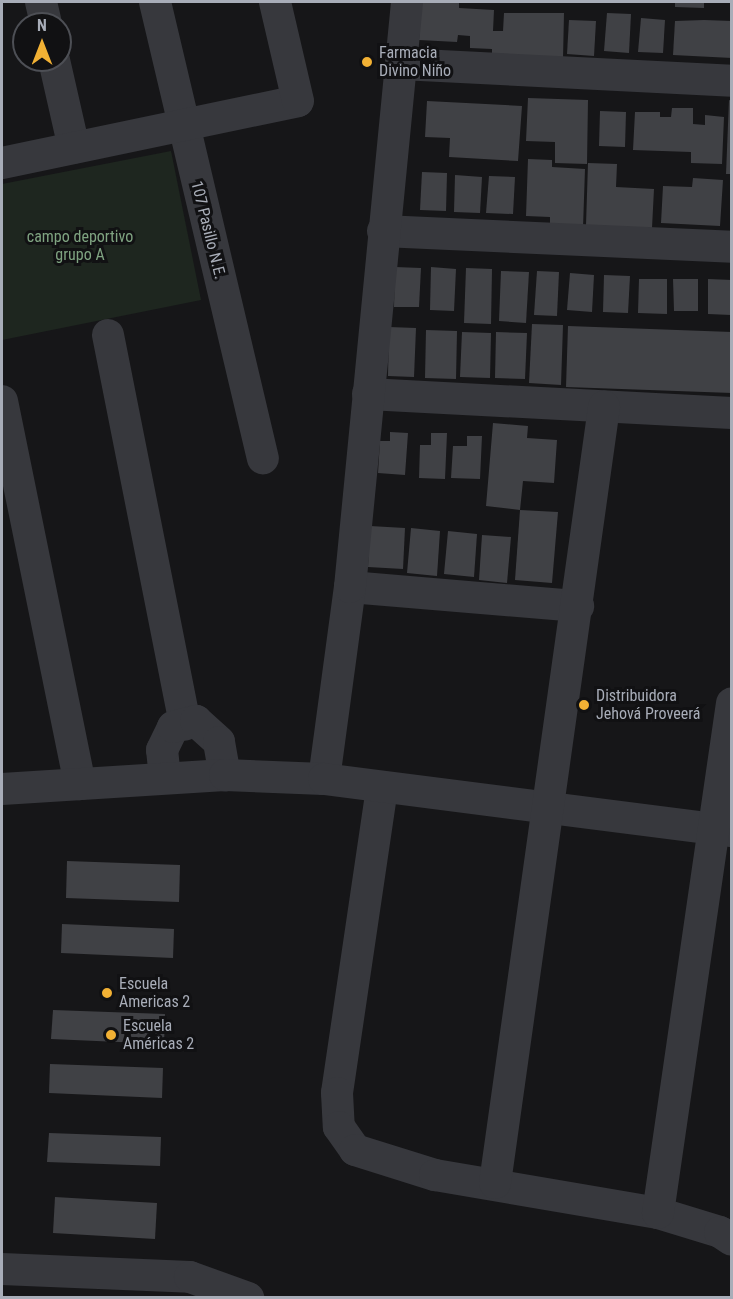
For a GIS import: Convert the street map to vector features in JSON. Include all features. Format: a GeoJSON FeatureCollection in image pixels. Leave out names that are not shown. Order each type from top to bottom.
{"type":"FeatureCollection","features":[{"type":"Feature","properties":{"kind":"street","name":"107 Pasillo N.E."},"geometry":{"type":"LineString","coordinates":[[155,2],[263,458]]}},
{"type":"Feature","properties":{"kind":"street"},"geometry":{"type":"LineString","coordinates":[[2,163],[298,101],[275,2]]}},
{"type":"Feature","properties":{"kind":"street"},"geometry":{"type":"LineString","coordinates":[[324,779],[350,586],[407,2]]}},
{"type":"Feature","properties":{"kind":"street"},"geometry":{"type":"LineString","coordinates":[[400,64],[732,81]]}},
{"type":"Feature","properties":{"kind":"street"},"geometry":{"type":"LineString","coordinates":[[57,72],[74,148]]}},
{"type":"Feature","properties":{"kind":"street"},"geometry":{"type":"LineString","coordinates":[[383,231],[732,247]]}},
{"type":"Feature","properties":{"kind":"street"},"geometry":{"type":"LineString","coordinates":[[108,335],[185,724]]}},
{"type":"Feature","properties":{"kind":"street"},"geometry":{"type":"LineString","coordinates":[[368,394],[732,413]]}},
{"type":"Feature","properties":{"kind":"street"},"geometry":{"type":"LineString","coordinates":[[2,401],[80,784]]}},
{"type":"Feature","properties":{"kind":"street"},"geometry":{"type":"LineString","coordinates":[[495,1183],[546,806],[578,606],[604,407]]}},
{"type":"Feature","properties":{"kind":"street"},"geometry":{"type":"LineString","coordinates":[[350,586],[578,606]]}},
{"type":"Feature","properties":{"kind":"street"},"geometry":{"type":"LineString","coordinates":[[658,1213],[723,830],[732,703]]}},
{"type":"Feature","properties":{"kind":"street"},"geometry":{"type":"LineString","coordinates":[[165,778],[162,750],[173,727],[196,721],[219,742],[225,775]]}},
{"type":"Feature","properties":{"kind":"street"},"geometry":{"type":"LineString","coordinates":[[2,789],[225,775],[324,779],[723,830]]}},
{"type":"Feature","properties":{"kind":"street"},"geometry":{"type":"LineString","coordinates":[[382,788],[337,1093],[339,1127],[355,1150],[394,1165],[435,1175],[495,1183],[658,1213],[720,1232],[732,1240]]}},
{"type":"Feature","properties":{"kind":"street"},"geometry":{"type":"LineString","coordinates":[[2,1269],[102,1285],[190,1287],[220,1285],[244,1297]]}},
{"type":"Feature","properties":{"kind":"green space","name":"campo deportivo grupo A"},"geometry":{"type":"Polygon","coordinates":[[[171,151],[201,300],[2,340],[2,184],[171,151]]]}},
{"type":"Feature","properties":{"kind":"building"},"geometry":{"type":"Polygon","coordinates":[[[421,2],[459,2],[459,8],[494,10],[493,31],[503,31],[504,13],[564,13],[563,59],[492,56],[492,49],[470,48],[470,36],[458,35],[457,42],[419,40],[421,2]]]}},
{"type":"Feature","properties":{"kind":"building"},"geometry":{"type":"Polygon","coordinates":[[[675,2],[704,2],[704,8],[675,7],[675,2]]]}},
{"type":"Feature","properties":{"kind":"building"},"geometry":{"type":"Polygon","coordinates":[[[607,13],[631,14],[629,53],[604,51],[607,13]]]}},
{"type":"Feature","properties":{"kind":"building"},"geometry":{"type":"Polygon","coordinates":[[[641,18],[665,20],[663,53],[638,52],[641,18]]]}},
{"type":"Feature","properties":{"kind":"building"},"geometry":{"type":"Polygon","coordinates":[[[569,20],[596,21],[594,56],[567,54],[569,20]]]}},
{"type":"Feature","properties":{"kind":"building"},"geometry":{"type":"Polygon","coordinates":[[[675,21],[732,21],[732,58],[673,55],[675,21]]]}},
{"type":"Feature","properties":{"kind":"building"},"geometry":{"type":"Polygon","coordinates":[[[528,98],[588,100],[587,164],[555,163],[555,142],[526,141],[528,98]]]}},
{"type":"Feature","properties":{"kind":"building"},"geometry":{"type":"Polygon","coordinates":[[[729,100],[732,101],[732,174],[726,174],[729,100]]]}},
{"type":"Feature","properties":{"kind":"building"},"geometry":{"type":"Polygon","coordinates":[[[427,101],[522,106],[518,161],[449,157],[450,138],[425,137],[427,101]]]}},
{"type":"Feature","properties":{"kind":"building"},"geometry":{"type":"Polygon","coordinates":[[[672,108],[693,108],[693,124],[705,125],[705,115],[724,117],[722,164],[691,163],[691,152],[633,150],[635,112],[660,112],[660,117],[671,117],[672,108]]]}},
{"type":"Feature","properties":{"kind":"building"},"geometry":{"type":"Polygon","coordinates":[[[600,111],[626,112],[625,147],[599,146],[600,111]]]}},
{"type":"Feature","properties":{"kind":"building"},"geometry":{"type":"Polygon","coordinates":[[[528,159],[552,160],[552,167],[585,169],[583,228],[550,227],[550,217],[526,216],[528,159]]]}},
{"type":"Feature","properties":{"kind":"building"},"geometry":{"type":"Polygon","coordinates":[[[588,163],[617,164],[616,187],[654,189],[652,228],[586,225],[588,163]]]}},
{"type":"Feature","properties":{"kind":"building"},"geometry":{"type":"Polygon","coordinates":[[[422,172],[447,173],[446,211],[420,210],[422,172]]]}},
{"type":"Feature","properties":{"kind":"building"},"geometry":{"type":"Polygon","coordinates":[[[455,175],[482,177],[480,213],[454,212],[455,175]]]}},
{"type":"Feature","properties":{"kind":"building"},"geometry":{"type":"Polygon","coordinates":[[[489,176],[515,177],[513,214],[486,213],[489,176]]]}},
{"type":"Feature","properties":{"kind":"building"},"geometry":{"type":"Polygon","coordinates":[[[693,178],[723,180],[720,226],[661,223],[663,186],[692,187],[693,178]]]}},
{"type":"Feature","properties":{"kind":"building"},"geometry":{"type":"Polygon","coordinates":[[[395,267],[421,268],[419,307],[394,307],[395,267]]]}},
{"type":"Feature","properties":{"kind":"building"},"geometry":{"type":"Polygon","coordinates":[[[431,267],[456,269],[454,311],[430,310],[431,267]]]}},
{"type":"Feature","properties":{"kind":"building"},"geometry":{"type":"Polygon","coordinates":[[[466,268],[492,269],[491,324],[464,323],[466,268]]]}},
{"type":"Feature","properties":{"kind":"building"},"geometry":{"type":"Polygon","coordinates":[[[501,271],[529,272],[526,323],[499,321],[501,271]]]}},
{"type":"Feature","properties":{"kind":"building"},"geometry":{"type":"Polygon","coordinates":[[[537,271],[559,272],[557,316],[534,315],[537,271]]]}},
{"type":"Feature","properties":{"kind":"building"},"geometry":{"type":"Polygon","coordinates":[[[570,273],[594,275],[592,312],[567,310],[570,273]]]}},
{"type":"Feature","properties":{"kind":"building"},"geometry":{"type":"Polygon","coordinates":[[[604,275],[630,276],[628,313],[603,312],[604,275]]]}},
{"type":"Feature","properties":{"kind":"building"},"geometry":{"type":"Polygon","coordinates":[[[639,279],[667,279],[667,314],[638,313],[639,279]]]}},
{"type":"Feature","properties":{"kind":"building"},"geometry":{"type":"Polygon","coordinates":[[[673,279],[698,279],[698,311],[674,311],[673,279]]]}},
{"type":"Feature","properties":{"kind":"building"},"geometry":{"type":"Polygon","coordinates":[[[708,279],[732,280],[731,315],[708,314],[708,279]]]}},
{"type":"Feature","properties":{"kind":"building"},"geometry":{"type":"Polygon","coordinates":[[[532,324],[563,325],[561,385],[529,383],[532,324]]]}},
{"type":"Feature","properties":{"kind":"building"},"geometry":{"type":"Polygon","coordinates":[[[568,326],[732,332],[732,393],[566,387],[568,326]]]}},
{"type":"Feature","properties":{"kind":"building"},"geometry":{"type":"Polygon","coordinates":[[[389,327],[416,328],[414,377],[388,376],[389,327]]]}},
{"type":"Feature","properties":{"kind":"building"},"geometry":{"type":"Polygon","coordinates":[[[426,330],[457,331],[456,379],[425,378],[426,330]]]}},
{"type":"Feature","properties":{"kind":"building"},"geometry":{"type":"Polygon","coordinates":[[[462,332],[491,333],[490,378],[460,377],[462,332]]]}},
{"type":"Feature","properties":{"kind":"building"},"geometry":{"type":"Polygon","coordinates":[[[496,332],[527,333],[525,379],[495,378],[496,332]]]}},
{"type":"Feature","properties":{"kind":"building"},"geometry":{"type":"Polygon","coordinates":[[[493,423],[528,426],[527,438],[557,440],[554,483],[523,481],[520,510],[486,506],[493,423]]]}},
{"type":"Feature","properties":{"kind":"building"},"geometry":{"type":"Polygon","coordinates":[[[390,432],[408,433],[405,475],[378,473],[380,441],[390,441],[390,432]]]}},
{"type":"Feature","properties":{"kind":"building"},"geometry":{"type":"Polygon","coordinates":[[[431,433],[447,433],[445,479],[419,478],[420,445],[431,445],[431,433]]]}},
{"type":"Feature","properties":{"kind":"building"},"geometry":{"type":"Polygon","coordinates":[[[467,436],[482,436],[480,479],[451,478],[453,446],[467,446],[467,436]]]}},
{"type":"Feature","properties":{"kind":"building"},"geometry":{"type":"Polygon","coordinates":[[[520,510],[558,512],[552,583],[515,580],[520,510]]]}},
{"type":"Feature","properties":{"kind":"building"},"geometry":{"type":"Polygon","coordinates":[[[370,526],[405,528],[403,569],[368,567],[370,526]]]}},
{"type":"Feature","properties":{"kind":"building"},"geometry":{"type":"Polygon","coordinates":[[[411,528],[440,531],[437,576],[407,573],[411,528]]]}},
{"type":"Feature","properties":{"kind":"building"},"geometry":{"type":"Polygon","coordinates":[[[448,531],[477,534],[474,577],[444,574],[448,531]]]}},
{"type":"Feature","properties":{"kind":"building"},"geometry":{"type":"Polygon","coordinates":[[[482,535],[511,537],[507,583],[479,580],[482,535]]]}},
{"type":"Feature","properties":{"kind":"building"},"geometry":{"type":"Polygon","coordinates":[[[67,861],[180,865],[179,902],[66,898],[67,861]]]}},
{"type":"Feature","properties":{"kind":"building"},"geometry":{"type":"Polygon","coordinates":[[[62,924],[174,929],[173,958],[61,953],[62,924]]]}},
{"type":"Feature","properties":{"kind":"building"},"geometry":{"type":"Polygon","coordinates":[[[53,1010],[165,1014],[164,1044],[51,1039],[53,1010]]]}},
{"type":"Feature","properties":{"kind":"building"},"geometry":{"type":"Polygon","coordinates":[[[50,1064],[163,1068],[162,1098],[49,1093],[50,1064]]]}},
{"type":"Feature","properties":{"kind":"building"},"geometry":{"type":"Polygon","coordinates":[[[49,1133],[161,1137],[160,1166],[47,1162],[49,1133]]]}},
{"type":"Feature","properties":{"kind":"building"},"geometry":{"type":"Polygon","coordinates":[[[55,1197],[157,1203],[155,1239],[53,1233],[55,1197]]]}},
{"type":"Feature","properties":{"kind":"place","name":"Farmacia Divino Niño"},"geometry":{"type":"Point","coordinates":[367,62]}},
{"type":"Feature","properties":{"kind":"place","name":"Distribuidora Jehová Proveerá"},"geometry":{"type":"Point","coordinates":[584,705]}},
{"type":"Feature","properties":{"kind":"place","name":"Escuela Americas 2"},"geometry":{"type":"Point","coordinates":[107,993]}},
{"type":"Feature","properties":{"kind":"place","name":"Escuela Américas 2"},"geometry":{"type":"Point","coordinates":[111,1035]}}]}
